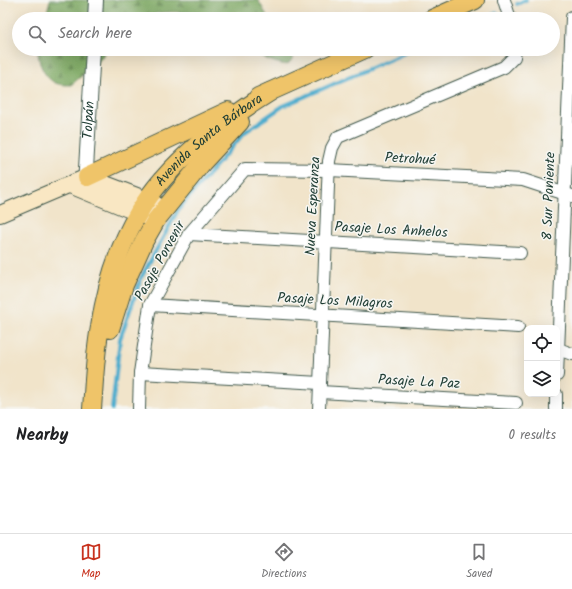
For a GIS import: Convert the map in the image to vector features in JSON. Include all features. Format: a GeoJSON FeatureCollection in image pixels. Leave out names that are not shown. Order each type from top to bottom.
{"type":"FeatureCollection","features":[{"type":"Feature","properties":{"kind":"main road"},"geometry":{"type":"LineString","coordinates":[[448,12],[475,0]]}},
{"type":"Feature","properties":{"kind":"main road"},"geometry":{"type":"LineString","coordinates":[[0,214],[80,184],[270,92],[350,56]]}},
{"type":"Feature","properties":{"kind":"main road","name":"Avenida Santa Bárbara"},"geometry":{"type":"LineString","coordinates":[[92,409],[96,352],[111,277],[119,255],[143,207],[176,166],[210,134],[234,115],[270,92]]}},
{"type":"Feature","properties":{"kind":"main road","name":"Avenida Santa Bárbara"},"geometry":{"type":"LineString","coordinates":[[100,409],[106,353],[116,307],[133,263],[160,214],[235,126],[270,92]]}},
{"type":"Feature","properties":{"kind":"main road"},"geometry":{"type":"LineString","coordinates":[[80,184],[160,214]]}},
{"type":"Feature","properties":{"kind":"street"},"geometry":{"type":"LineString","coordinates":[[95,12],[96,0]]}},
{"type":"Feature","properties":{"kind":"street"},"geometry":{"type":"LineString","coordinates":[[504,0],[508,12]]}},
{"type":"Feature","properties":{"kind":"street","name":"8 Sur Poniente"},"geometry":{"type":"LineString","coordinates":[[560,333],[567,277],[572,17]]}},
{"type":"Feature","properties":{"kind":"street","name":"Tolpán"},"geometry":{"type":"LineString","coordinates":[[80,184],[92,56]]}},
{"type":"Feature","properties":{"kind":"street","name":"Nueva Esperanza"},"geometry":{"type":"LineString","coordinates":[[319,409],[328,170],[332,148],[338,137],[504,67],[514,56]]}},
{"type":"Feature","properties":{"kind":"street","name":"Petrohué"},"geometry":{"type":"LineString","coordinates":[[245,169],[328,170],[523,180],[568,194]]}},
{"type":"Feature","properties":{"kind":"street","name":"Pasaje Porvenir"},"geometry":{"type":"LineString","coordinates":[[138,409],[140,373],[150,305],[189,234],[245,169]]}},
{"type":"Feature","properties":{"kind":"street","name":"Pasaje Los Anhelos"},"geometry":{"type":"LineString","coordinates":[[189,234],[520,253]]}},
{"type":"Feature","properties":{"kind":"street","name":"Pasaje Los Milagros"},"geometry":{"type":"LineString","coordinates":[[150,305],[518,327]]}},
{"type":"Feature","properties":{"kind":"street"},"geometry":{"type":"LineString","coordinates":[[560,350],[572,354]]}},
{"type":"Feature","properties":{"kind":"street","name":"Pasaje La Paz"},"geometry":{"type":"LineString","coordinates":[[140,373],[516,403]]}},
{"type":"Feature","properties":{"kind":"street"},"geometry":{"type":"LineString","coordinates":[[556,397],[556,409]]}},
{"type":"Feature","properties":{"kind":"green space"},"geometry":{"type":"Polygon","coordinates":[[[50,0],[258,0],[265,12],[171,12],[47,12],[50,0]]]}},
{"type":"Feature","properties":{"kind":"green space"},"geometry":{"type":"Polygon","coordinates":[[[102,56],[97,63],[71,85],[52,81],[46,75],[38,57],[102,56]]]}},
{"type":"Feature","properties":{"kind":"green space"},"geometry":{"type":"Polygon","coordinates":[[[261,56],[291,56],[293,59],[287,65],[261,56]]]}},
{"type":"Feature","properties":{"kind":"waterway"},"geometry":{"type":"LineString","coordinates":[[517,4],[526,0]]}},
{"type":"Feature","properties":{"kind":"waterway"},"geometry":{"type":"LineString","coordinates":[[112,409],[120,339],[141,278],[178,210],[245,132],[283,106],[398,56]]}}]}
